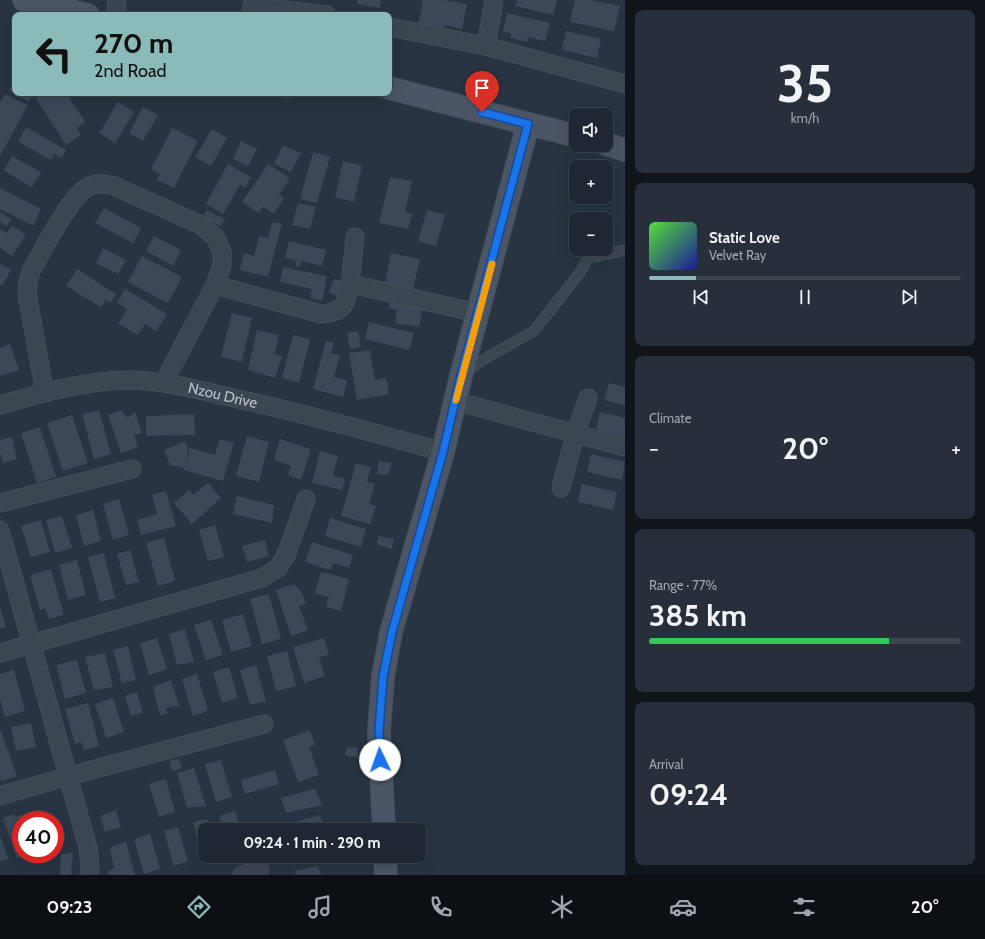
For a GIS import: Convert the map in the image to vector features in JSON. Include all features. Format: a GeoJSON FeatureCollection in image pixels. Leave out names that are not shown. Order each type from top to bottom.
{"type":"FeatureCollection","features":[{"type":"Feature","properties":{"kind":"street"},"geometry":{"type":"LineString","coordinates":[[24,0],[75,12]]}},
{"type":"Feature","properties":{"kind":"street"},"geometry":{"type":"LineString","coordinates":[[116,12],[117,0]]}},
{"type":"Feature","properties":{"kind":"street"},"geometry":{"type":"LineString","coordinates":[[486,46],[494,0]]}},
{"type":"Feature","properties":{"kind":"street"},"geometry":{"type":"LineString","coordinates":[[248,7],[297,12]]}},
{"type":"Feature","properties":{"kind":"street"},"geometry":{"type":"LineString","coordinates":[[392,28],[486,46],[625,84]]}},
{"type":"Feature","properties":{"kind":"street"},"geometry":{"type":"LineString","coordinates":[[392,89],[569,134]]}},
{"type":"Feature","properties":{"kind":"street"},"geometry":{"type":"LineString","coordinates":[[384,823],[379,731],[383,677],[392,632],[443,452],[461,376],[528,124]]}},
{"type":"Feature","properties":{"kind":"street"},"geometry":{"type":"LineString","coordinates":[[613,146],[625,150]]}},
{"type":"Feature","properties":{"kind":"street"},"geometry":{"type":"LineString","coordinates":[[45,393],[27,294],[28,282],[31,271],[69,206],[80,192],[90,186],[101,183],[114,186],[201,226],[216,238],[222,252],[222,265],[215,285],[164,382]]}},
{"type":"Feature","properties":{"kind":"street"},"geometry":{"type":"LineString","coordinates":[[215,285],[321,314],[332,313],[341,308],[346,301],[350,284],[355,237]]}},
{"type":"Feature","properties":{"kind":"street"},"geometry":{"type":"LineString","coordinates":[[350,284],[478,314]]}},
{"type":"Feature","properties":{"kind":"street","name":"Nzou Drive"},"geometry":{"type":"LineString","coordinates":[[0,405],[45,393],[99,382],[130,380],[164,382],[294,412],[443,452]]}},
{"type":"Feature","properties":{"kind":"street"},"geometry":{"type":"LineString","coordinates":[[561,488],[575,435],[588,398]]}},
{"type":"Feature","properties":{"kind":"street"},"geometry":{"type":"LineString","coordinates":[[455,401],[575,435],[625,447]]}},
{"type":"Feature","properties":{"kind":"street"},"geometry":{"type":"LineString","coordinates":[[0,503],[132,469]]}},
{"type":"Feature","properties":{"kind":"street"},"geometry":{"type":"LineString","coordinates":[[0,653],[262,578],[278,568],[287,553],[306,499]]}},
{"type":"Feature","properties":{"kind":"street"},"geometry":{"type":"LineString","coordinates":[[0,530],[88,848],[90,866],[89,875]]}},
{"type":"Feature","properties":{"kind":"street"},"geometry":{"type":"LineString","coordinates":[[0,796],[264,724]]}},
{"type":"Feature","properties":{"kind":"street"},"geometry":{"type":"LineString","coordinates":[[385,863],[386,875]]}},
{"type":"Feature","properties":{"kind":"street"},"geometry":{"type":"LineString","coordinates":[[242,875],[260,870]]}},
{"type":"Feature","properties":{"kind":"lane"},"geometry":{"type":"LineString","coordinates":[[461,376],[486,358],[534,331],[581,272],[588,258],[625,250]]}},
{"type":"Feature","properties":{"kind":"building"},"geometry":{"type":"Polygon","coordinates":[[[358,0],[381,0],[380,8],[357,4],[358,0]]]}},
{"type":"Feature","properties":{"kind":"building"},"geometry":{"type":"Polygon","coordinates":[[[423,0],[442,0],[467,4],[462,29],[444,25],[443,31],[418,26],[423,0]]]}},
{"type":"Feature","properties":{"kind":"building"},"geometry":{"type":"Polygon","coordinates":[[[517,0],[557,0],[553,15],[515,6],[517,0]]]}},
{"type":"Feature","properties":{"kind":"building"},"geometry":{"type":"Polygon","coordinates":[[[575,0],[591,0],[620,6],[614,31],[570,22],[575,0]]]}},
{"type":"Feature","properties":{"kind":"building"},"geometry":{"type":"Polygon","coordinates":[[[507,13],[550,23],[545,41],[528,37],[527,42],[511,38],[511,33],[503,32],[507,13]]]}},
{"type":"Feature","properties":{"kind":"building"},"geometry":{"type":"Polygon","coordinates":[[[566,31],[601,39],[597,58],[562,50],[566,31]]]}},
{"type":"Feature","properties":{"kind":"building"},"geometry":{"type":"Polygon","coordinates":[[[12,85],[12,92],[9,91],[12,85]]]}},
{"type":"Feature","properties":{"kind":"building"},"geometry":{"type":"Polygon","coordinates":[[[5,94],[28,105],[0,156],[0,103],[5,94]]]}},
{"type":"Feature","properties":{"kind":"building"},"geometry":{"type":"Polygon","coordinates":[[[19,96],[32,96],[29,101],[19,96]]]}},
{"type":"Feature","properties":{"kind":"building"},"geometry":{"type":"Polygon","coordinates":[[[39,96],[68,96],[85,122],[77,128],[81,135],[66,145],[36,98],[39,96]]]}},
{"type":"Feature","properties":{"kind":"building"},"geometry":{"type":"Polygon","coordinates":[[[277,96],[290,96],[289,98],[277,96]]]}},
{"type":"Feature","properties":{"kind":"building"},"geometry":{"type":"Polygon","coordinates":[[[118,102],[134,112],[115,143],[99,133],[118,102]]]}},
{"type":"Feature","properties":{"kind":"building"},"geometry":{"type":"Polygon","coordinates":[[[143,107],[158,115],[143,141],[129,133],[143,107]]]}},
{"type":"Feature","properties":{"kind":"building"},"geometry":{"type":"Polygon","coordinates":[[[26,127],[66,150],[62,158],[54,154],[51,160],[18,142],[26,127]]]}},
{"type":"Feature","properties":{"kind":"building"},"geometry":{"type":"Polygon","coordinates":[[[172,128],[198,141],[174,188],[157,180],[160,174],[151,169],[172,128]]]}},
{"type":"Feature","properties":{"kind":"building"},"geometry":{"type":"Polygon","coordinates":[[[212,129],[227,138],[211,166],[195,157],[212,129]]]}},
{"type":"Feature","properties":{"kind":"building"},"geometry":{"type":"Polygon","coordinates":[[[241,141],[257,149],[248,166],[233,159],[241,141]]]}},
{"type":"Feature","properties":{"kind":"building"},"geometry":{"type":"Polygon","coordinates":[[[283,145],[301,153],[291,172],[274,164],[283,145]]]}},
{"type":"Feature","properties":{"kind":"building"},"geometry":{"type":"Polygon","coordinates":[[[313,152],[330,157],[317,203],[300,199],[313,152]]]}},
{"type":"Feature","properties":{"kind":"building"},"geometry":{"type":"Polygon","coordinates":[[[12,156],[41,172],[32,187],[4,171],[12,156]]]}},
{"type":"Feature","properties":{"kind":"building"},"geometry":{"type":"Polygon","coordinates":[[[343,161],[362,166],[354,202],[335,197],[343,161]]]}},
{"type":"Feature","properties":{"kind":"building"},"geometry":{"type":"Polygon","coordinates":[[[228,164],[251,177],[245,188],[240,185],[223,214],[206,204],[228,164]]]}},
{"type":"Feature","properties":{"kind":"building"},"geometry":{"type":"Polygon","coordinates":[[[268,164],[290,178],[279,195],[284,198],[274,214],[263,207],[259,213],[242,202],[268,164]]]}},
{"type":"Feature","properties":{"kind":"building"},"geometry":{"type":"Polygon","coordinates":[[[390,177],[412,181],[405,212],[412,214],[408,229],[379,223],[390,177]]]}},
{"type":"Feature","properties":{"kind":"building"},"geometry":{"type":"Polygon","coordinates":[[[0,188],[41,209],[33,226],[0,209],[0,188]]]}},
{"type":"Feature","properties":{"kind":"building"},"geometry":{"type":"Polygon","coordinates":[[[298,203],[316,207],[310,229],[292,225],[298,203]]]}},
{"type":"Feature","properties":{"kind":"building"},"geometry":{"type":"Polygon","coordinates":[[[104,208],[141,228],[133,243],[95,223],[104,208]]]}},
{"type":"Feature","properties":{"kind":"building"},"geometry":{"type":"Polygon","coordinates":[[[206,210],[225,219],[221,226],[203,218],[206,210]]]}},
{"type":"Feature","properties":{"kind":"building"},"geometry":{"type":"Polygon","coordinates":[[[427,210],[445,215],[436,246],[418,241],[427,210]]]}},
{"type":"Feature","properties":{"kind":"building"},"geometry":{"type":"Polygon","coordinates":[[[0,212],[11,219],[7,226],[0,222],[0,212]]]}},
{"type":"Feature","properties":{"kind":"building"},"geometry":{"type":"Polygon","coordinates":[[[272,223],[282,223],[268,277],[240,270],[244,253],[254,256],[259,236],[268,238],[272,223]]]}},
{"type":"Feature","properties":{"kind":"building"},"geometry":{"type":"Polygon","coordinates":[[[12,226],[26,234],[12,256],[0,248],[0,229],[7,233],[12,226]]]}},
{"type":"Feature","properties":{"kind":"building"},"geometry":{"type":"Polygon","coordinates":[[[154,236],[181,250],[173,266],[146,251],[154,236]]]}},
{"type":"Feature","properties":{"kind":"building"},"geometry":{"type":"Polygon","coordinates":[[[289,241],[326,250],[322,266],[302,261],[300,267],[296,266],[295,260],[285,258],[289,241]]]}},
{"type":"Feature","properties":{"kind":"building"},"geometry":{"type":"Polygon","coordinates":[[[103,248],[126,260],[118,274],[96,263],[103,248]]]}},
{"type":"Feature","properties":{"kind":"building"},"geometry":{"type":"Polygon","coordinates":[[[391,253],[420,259],[413,289],[385,283],[391,253]]]}},
{"type":"Feature","properties":{"kind":"building"},"geometry":{"type":"Polygon","coordinates":[[[142,256],[182,277],[168,303],[128,282],[142,256]]]}},
{"type":"Feature","properties":{"kind":"building"},"geometry":{"type":"Polygon","coordinates":[[[0,264],[11,270],[2,286],[0,285],[0,264]]]}},
{"type":"Feature","properties":{"kind":"building"},"geometry":{"type":"Polygon","coordinates":[[[283,267],[327,276],[322,301],[310,298],[312,289],[280,282],[283,267]]]}},
{"type":"Feature","properties":{"kind":"building"},"geometry":{"type":"Polygon","coordinates":[[[77,269],[116,294],[110,303],[105,300],[101,307],[66,286],[77,269]]]}},
{"type":"Feature","properties":{"kind":"building"},"geometry":{"type":"Polygon","coordinates":[[[334,279],[342,281],[337,296],[329,293],[334,279]]]}},
{"type":"Feature","properties":{"kind":"building"},"geometry":{"type":"Polygon","coordinates":[[[125,289],[167,314],[156,331],[145,324],[138,335],[118,324],[127,309],[117,303],[125,289]]]}},
{"type":"Feature","properties":{"kind":"building"},"geometry":{"type":"Polygon","coordinates":[[[392,301],[423,307],[419,327],[395,323],[397,310],[388,308],[392,301]]]}},
{"type":"Feature","properties":{"kind":"building"},"geometry":{"type":"Polygon","coordinates":[[[232,313],[252,318],[242,362],[221,357],[232,313]]]}},
{"type":"Feature","properties":{"kind":"building"},"geometry":{"type":"Polygon","coordinates":[[[369,322],[414,333],[409,350],[365,339],[369,322]]]}},
{"type":"Feature","properties":{"kind":"building"},"geometry":{"type":"Polygon","coordinates":[[[257,330],[279,335],[275,352],[272,353],[282,356],[275,378],[248,370],[257,330]]]}},
{"type":"Feature","properties":{"kind":"building"},"geometry":{"type":"Polygon","coordinates":[[[358,331],[361,347],[350,349],[347,333],[358,331]]]}},
{"type":"Feature","properties":{"kind":"building"},"geometry":{"type":"Polygon","coordinates":[[[293,335],[310,339],[299,383],[282,378],[293,335]]]}},
{"type":"Feature","properties":{"kind":"building"},"geometry":{"type":"Polygon","coordinates":[[[326,341],[334,343],[331,353],[340,355],[334,377],[347,380],[343,397],[313,389],[326,341]]]}},
{"type":"Feature","properties":{"kind":"building"},"geometry":{"type":"Polygon","coordinates":[[[10,344],[19,370],[0,376],[0,348],[10,344]]]}},
{"type":"Feature","properties":{"kind":"building"},"geometry":{"type":"Polygon","coordinates":[[[370,350],[375,380],[386,378],[389,394],[357,400],[349,353],[370,350]]]}},
{"type":"Feature","properties":{"kind":"building"},"geometry":{"type":"Polygon","coordinates":[[[609,383],[625,387],[625,405],[604,400],[609,383]]]}},
{"type":"Feature","properties":{"kind":"building"},"geometry":{"type":"Polygon","coordinates":[[[99,410],[111,454],[94,459],[82,414],[99,410]]]}},
{"type":"Feature","properties":{"kind":"building"},"geometry":{"type":"Polygon","coordinates":[[[122,410],[127,418],[135,412],[142,433],[134,435],[138,447],[121,453],[108,415],[122,410]]]}},
{"type":"Feature","properties":{"kind":"building"},"geometry":{"type":"Polygon","coordinates":[[[600,412],[625,418],[625,437],[596,430],[600,412]]]}},
{"type":"Feature","properties":{"kind":"building"},"geometry":{"type":"Polygon","coordinates":[[[194,414],[195,435],[146,436],[146,416],[194,414]]]}},
{"type":"Feature","properties":{"kind":"building"},"geometry":{"type":"Polygon","coordinates":[[[72,415],[88,463],[63,471],[47,423],[72,415]]]}},
{"type":"Feature","properties":{"kind":"building"},"geometry":{"type":"Polygon","coordinates":[[[40,427],[56,477],[37,483],[21,433],[40,427]]]}},
{"type":"Feature","properties":{"kind":"building"},"geometry":{"type":"Polygon","coordinates":[[[247,436],[269,442],[259,482],[236,476],[247,436]]]}},
{"type":"Feature","properties":{"kind":"building"},"geometry":{"type":"Polygon","coordinates":[[[12,437],[17,459],[3,463],[0,452],[0,440],[12,437]]]}},
{"type":"Feature","properties":{"kind":"building"},"geometry":{"type":"Polygon","coordinates":[[[220,439],[234,443],[223,481],[170,465],[164,450],[185,441],[188,450],[186,464],[190,448],[215,455],[220,439]]]}},
{"type":"Feature","properties":{"kind":"building"},"geometry":{"type":"Polygon","coordinates":[[[280,439],[311,449],[301,480],[288,475],[291,466],[274,460],[280,439]]]}},
{"type":"Feature","properties":{"kind":"building"},"geometry":{"type":"Polygon","coordinates":[[[320,451],[338,456],[333,476],[345,479],[342,490],[312,483],[320,451]]]}},
{"type":"Feature","properties":{"kind":"building"},"geometry":{"type":"Polygon","coordinates":[[[591,454],[625,462],[622,480],[587,472],[591,454]]]}},
{"type":"Feature","properties":{"kind":"building"},"geometry":{"type":"Polygon","coordinates":[[[379,461],[392,463],[388,475],[377,474],[379,461]]]}},
{"type":"Feature","properties":{"kind":"building"},"geometry":{"type":"Polygon","coordinates":[[[356,463],[371,467],[367,482],[375,484],[369,504],[376,506],[370,524],[341,516],[356,463]]]}},
{"type":"Feature","properties":{"kind":"building"},"geometry":{"type":"Polygon","coordinates":[[[208,483],[221,498],[192,524],[174,503],[189,490],[193,495],[208,483]]]}},
{"type":"Feature","properties":{"kind":"building"},"geometry":{"type":"Polygon","coordinates":[[[582,484],[617,492],[613,510],[578,502],[582,484]]]}},
{"type":"Feature","properties":{"kind":"building"},"geometry":{"type":"Polygon","coordinates":[[[166,491],[176,526],[141,535],[137,520],[157,514],[152,495],[166,491]]]}},
{"type":"Feature","properties":{"kind":"building"},"geometry":{"type":"Polygon","coordinates":[[[237,496],[274,505],[272,523],[233,514],[237,496]]]}},
{"type":"Feature","properties":{"kind":"building"},"geometry":{"type":"Polygon","coordinates":[[[119,499],[129,535],[113,540],[103,504],[119,499]]]}},
{"type":"Feature","properties":{"kind":"building"},"geometry":{"type":"Polygon","coordinates":[[[93,510],[101,541],[84,546],[76,515],[93,510]]]}},
{"type":"Feature","properties":{"kind":"building"},"geometry":{"type":"Polygon","coordinates":[[[62,516],[72,548],[55,553],[46,520],[62,516]]]}},
{"type":"Feature","properties":{"kind":"building"},"geometry":{"type":"Polygon","coordinates":[[[330,518],[366,529],[361,547],[325,536],[330,518]]]}},
{"type":"Feature","properties":{"kind":"building"},"geometry":{"type":"Polygon","coordinates":[[[41,520],[50,552],[31,557],[21,526],[41,520]]]}},
{"type":"Feature","properties":{"kind":"building"},"geometry":{"type":"Polygon","coordinates":[[[215,525],[224,557],[208,561],[199,530],[215,525]]]}},
{"type":"Feature","properties":{"kind":"building"},"geometry":{"type":"Polygon","coordinates":[[[378,536],[394,539],[392,549],[377,544],[378,536]]]}},
{"type":"Feature","properties":{"kind":"building"},"geometry":{"type":"Polygon","coordinates":[[[164,538],[175,581],[158,586],[146,543],[164,538]]]}},
{"type":"Feature","properties":{"kind":"building"},"geometry":{"type":"Polygon","coordinates":[[[265,540],[269,556],[247,562],[242,546],[265,540]]]}},
{"type":"Feature","properties":{"kind":"building"},"geometry":{"type":"Polygon","coordinates":[[[312,542],[353,555],[349,568],[333,563],[330,570],[305,562],[312,542]]]}},
{"type":"Feature","properties":{"kind":"building"},"geometry":{"type":"Polygon","coordinates":[[[130,550],[139,582],[126,585],[117,554],[130,550]]]}},
{"type":"Feature","properties":{"kind":"building"},"geometry":{"type":"Polygon","coordinates":[[[104,553],[115,598],[100,602],[88,557],[104,553]]]}},
{"type":"Feature","properties":{"kind":"building"},"geometry":{"type":"Polygon","coordinates":[[[77,560],[86,595],[68,600],[59,565],[77,560]]]}},
{"type":"Feature","properties":{"kind":"building"},"geometry":{"type":"Polygon","coordinates":[[[51,569],[64,615],[49,619],[45,608],[40,610],[30,575],[51,569]]]}},
{"type":"Feature","properties":{"kind":"building"},"geometry":{"type":"Polygon","coordinates":[[[321,572],[349,579],[341,611],[326,607],[329,597],[315,593],[321,572]]]}},
{"type":"Feature","properties":{"kind":"building"},"geometry":{"type":"Polygon","coordinates":[[[294,584],[302,593],[306,604],[299,606],[308,630],[291,636],[276,590],[294,584]]]}},
{"type":"Feature","properties":{"kind":"building"},"geometry":{"type":"Polygon","coordinates":[[[269,594],[281,639],[262,644],[250,599],[269,594]]]}},
{"type":"Feature","properties":{"kind":"building"},"geometry":{"type":"Polygon","coordinates":[[[0,607],[6,627],[0,629],[0,607]]]}},
{"type":"Feature","properties":{"kind":"building"},"geometry":{"type":"Polygon","coordinates":[[[243,614],[252,646],[231,652],[222,620],[243,614]]]}},
{"type":"Feature","properties":{"kind":"building"},"geometry":{"type":"Polygon","coordinates":[[[211,620],[223,655],[206,660],[194,625],[211,620]]]}},
{"type":"Feature","properties":{"kind":"building"},"geometry":{"type":"Polygon","coordinates":[[[185,629],[194,662],[177,665],[169,634],[185,629]]]}},
{"type":"Feature","properties":{"kind":"building"},"geometry":{"type":"Polygon","coordinates":[[[157,638],[167,669],[149,675],[140,643],[157,638]]]}},
{"type":"Feature","properties":{"kind":"building"},"geometry":{"type":"Polygon","coordinates":[[[324,638],[329,655],[319,657],[325,676],[304,683],[293,647],[324,638]]]}},
{"type":"Feature","properties":{"kind":"building"},"geometry":{"type":"Polygon","coordinates":[[[128,646],[136,680],[122,683],[113,650],[128,646]]]}},
{"type":"Feature","properties":{"kind":"building"},"geometry":{"type":"Polygon","coordinates":[[[287,651],[296,686],[276,691],[267,656],[287,651]]]}},
{"type":"Feature","properties":{"kind":"building"},"geometry":{"type":"Polygon","coordinates":[[[105,653],[113,687],[94,690],[85,657],[105,653]]]}},
{"type":"Feature","properties":{"kind":"building"},"geometry":{"type":"Polygon","coordinates":[[[77,660],[86,693],[65,699],[56,665],[77,660]]]}},
{"type":"Feature","properties":{"kind":"building"},"geometry":{"type":"Polygon","coordinates":[[[256,665],[266,701],[250,705],[240,670],[256,665]]]}},
{"type":"Feature","properties":{"kind":"building"},"geometry":{"type":"Polygon","coordinates":[[[229,667],[238,698],[222,703],[213,672],[229,667]]]}},
{"type":"Feature","properties":{"kind":"building"},"geometry":{"type":"Polygon","coordinates":[[[14,670],[25,711],[5,717],[0,699],[0,674],[14,670]]]}},
{"type":"Feature","properties":{"kind":"building"},"geometry":{"type":"Polygon","coordinates":[[[197,674],[208,711],[193,716],[182,679],[197,674]]]}},
{"type":"Feature","properties":{"kind":"building"},"geometry":{"type":"Polygon","coordinates":[[[171,680],[179,706],[165,708],[168,713],[160,715],[153,687],[171,680]]]}},
{"type":"Feature","properties":{"kind":"building"},"geometry":{"type":"Polygon","coordinates":[[[137,692],[143,713],[131,716],[125,696],[137,692]]]}},
{"type":"Feature","properties":{"kind":"building"},"geometry":{"type":"Polygon","coordinates":[[[113,698],[124,732],[106,738],[95,704],[113,698]]]}},
{"type":"Feature","properties":{"kind":"building"},"geometry":{"type":"Polygon","coordinates":[[[88,703],[99,746],[84,750],[81,742],[75,744],[65,709],[88,703]]]}},
{"type":"Feature","properties":{"kind":"building"},"geometry":{"type":"Polygon","coordinates":[[[31,723],[36,747],[16,751],[11,727],[31,723]]]}},
{"type":"Feature","properties":{"kind":"building"},"geometry":{"type":"Polygon","coordinates":[[[0,729],[17,776],[1,781],[0,774],[0,729]]]}},
{"type":"Feature","properties":{"kind":"building"},"geometry":{"type":"Polygon","coordinates":[[[310,730],[315,745],[309,747],[319,775],[298,782],[283,740],[310,730]]]}},
{"type":"Feature","properties":{"kind":"building"},"geometry":{"type":"Polygon","coordinates":[[[347,747],[358,748],[358,758],[345,755],[347,747]]]}},
{"type":"Feature","properties":{"kind":"building"},"geometry":{"type":"Polygon","coordinates":[[[179,759],[182,768],[172,771],[169,761],[179,759]]]}},
{"type":"Feature","properties":{"kind":"building"},"geometry":{"type":"Polygon","coordinates":[[[221,760],[232,797],[216,802],[205,764],[221,760]]]}},
{"type":"Feature","properties":{"kind":"building"},"geometry":{"type":"Polygon","coordinates":[[[194,768],[206,806],[187,808],[177,773],[194,768]]]}},
{"type":"Feature","properties":{"kind":"building"},"geometry":{"type":"Polygon","coordinates":[[[275,770],[279,784],[245,794],[241,780],[275,770]]]}},
{"type":"Feature","properties":{"kind":"building"},"geometry":{"type":"Polygon","coordinates":[[[166,779],[175,812],[159,817],[149,784],[166,779]]]}},
{"type":"Feature","properties":{"kind":"building"},"geometry":{"type":"Polygon","coordinates":[[[315,789],[322,805],[286,813],[281,798],[315,789]]]}},
{"type":"Feature","properties":{"kind":"building"},"geometry":{"type":"Polygon","coordinates":[[[116,810],[121,827],[105,832],[100,816],[116,810]]]}},
{"type":"Feature","properties":{"kind":"building"},"geometry":{"type":"Polygon","coordinates":[[[235,811],[239,823],[222,823],[219,816],[235,811]]]}},
{"type":"Feature","properties":{"kind":"building"},"geometry":{"type":"Polygon","coordinates":[[[12,815],[12,844],[3,818],[12,815]]]}},
{"type":"Feature","properties":{"kind":"building"},"geometry":{"type":"Polygon","coordinates":[[[320,815],[323,823],[292,823],[320,815]]]}},
{"type":"Feature","properties":{"kind":"building"},"geometry":{"type":"Polygon","coordinates":[[[207,819],[208,823],[198,823],[198,843],[193,822],[207,819]]]}},
{"type":"Feature","properties":{"kind":"building"},"geometry":{"type":"Polygon","coordinates":[[[178,827],[188,861],[174,866],[164,831],[178,827]]]}},
{"type":"Feature","properties":{"kind":"building"},"geometry":{"type":"Polygon","coordinates":[[[150,834],[160,869],[144,874],[134,839],[150,834]]]}},
{"type":"Feature","properties":{"kind":"building"},"geometry":{"type":"Polygon","coordinates":[[[0,835],[8,859],[0,861],[0,835]]]}},
{"type":"Feature","properties":{"kind":"building"},"geometry":{"type":"Polygon","coordinates":[[[126,842],[135,875],[109,875],[108,872],[114,868],[110,847],[126,842]]]}},
{"type":"Feature","properties":{"kind":"building"},"geometry":{"type":"Polygon","coordinates":[[[73,853],[71,875],[60,875],[61,863],[64,863],[64,854],[73,853]]]}},
{"type":"Feature","properties":{"kind":"building"},"geometry":{"type":"Polygon","coordinates":[[[318,866],[321,875],[296,875],[295,871],[318,866]]]}},
{"type":"Feature","properties":{"kind":"slow traffic"},"geometry":{"type":"LineString","coordinates":[[456,400],[461,376],[492,264]]}},
{"type":"Feature","properties":{"kind":"route"},"geometry":{"type":"LineString","coordinates":[[380,760],[379,731],[383,677],[392,632],[443,452],[461,376],[499,238],[528,124],[482,112]]}}]}
